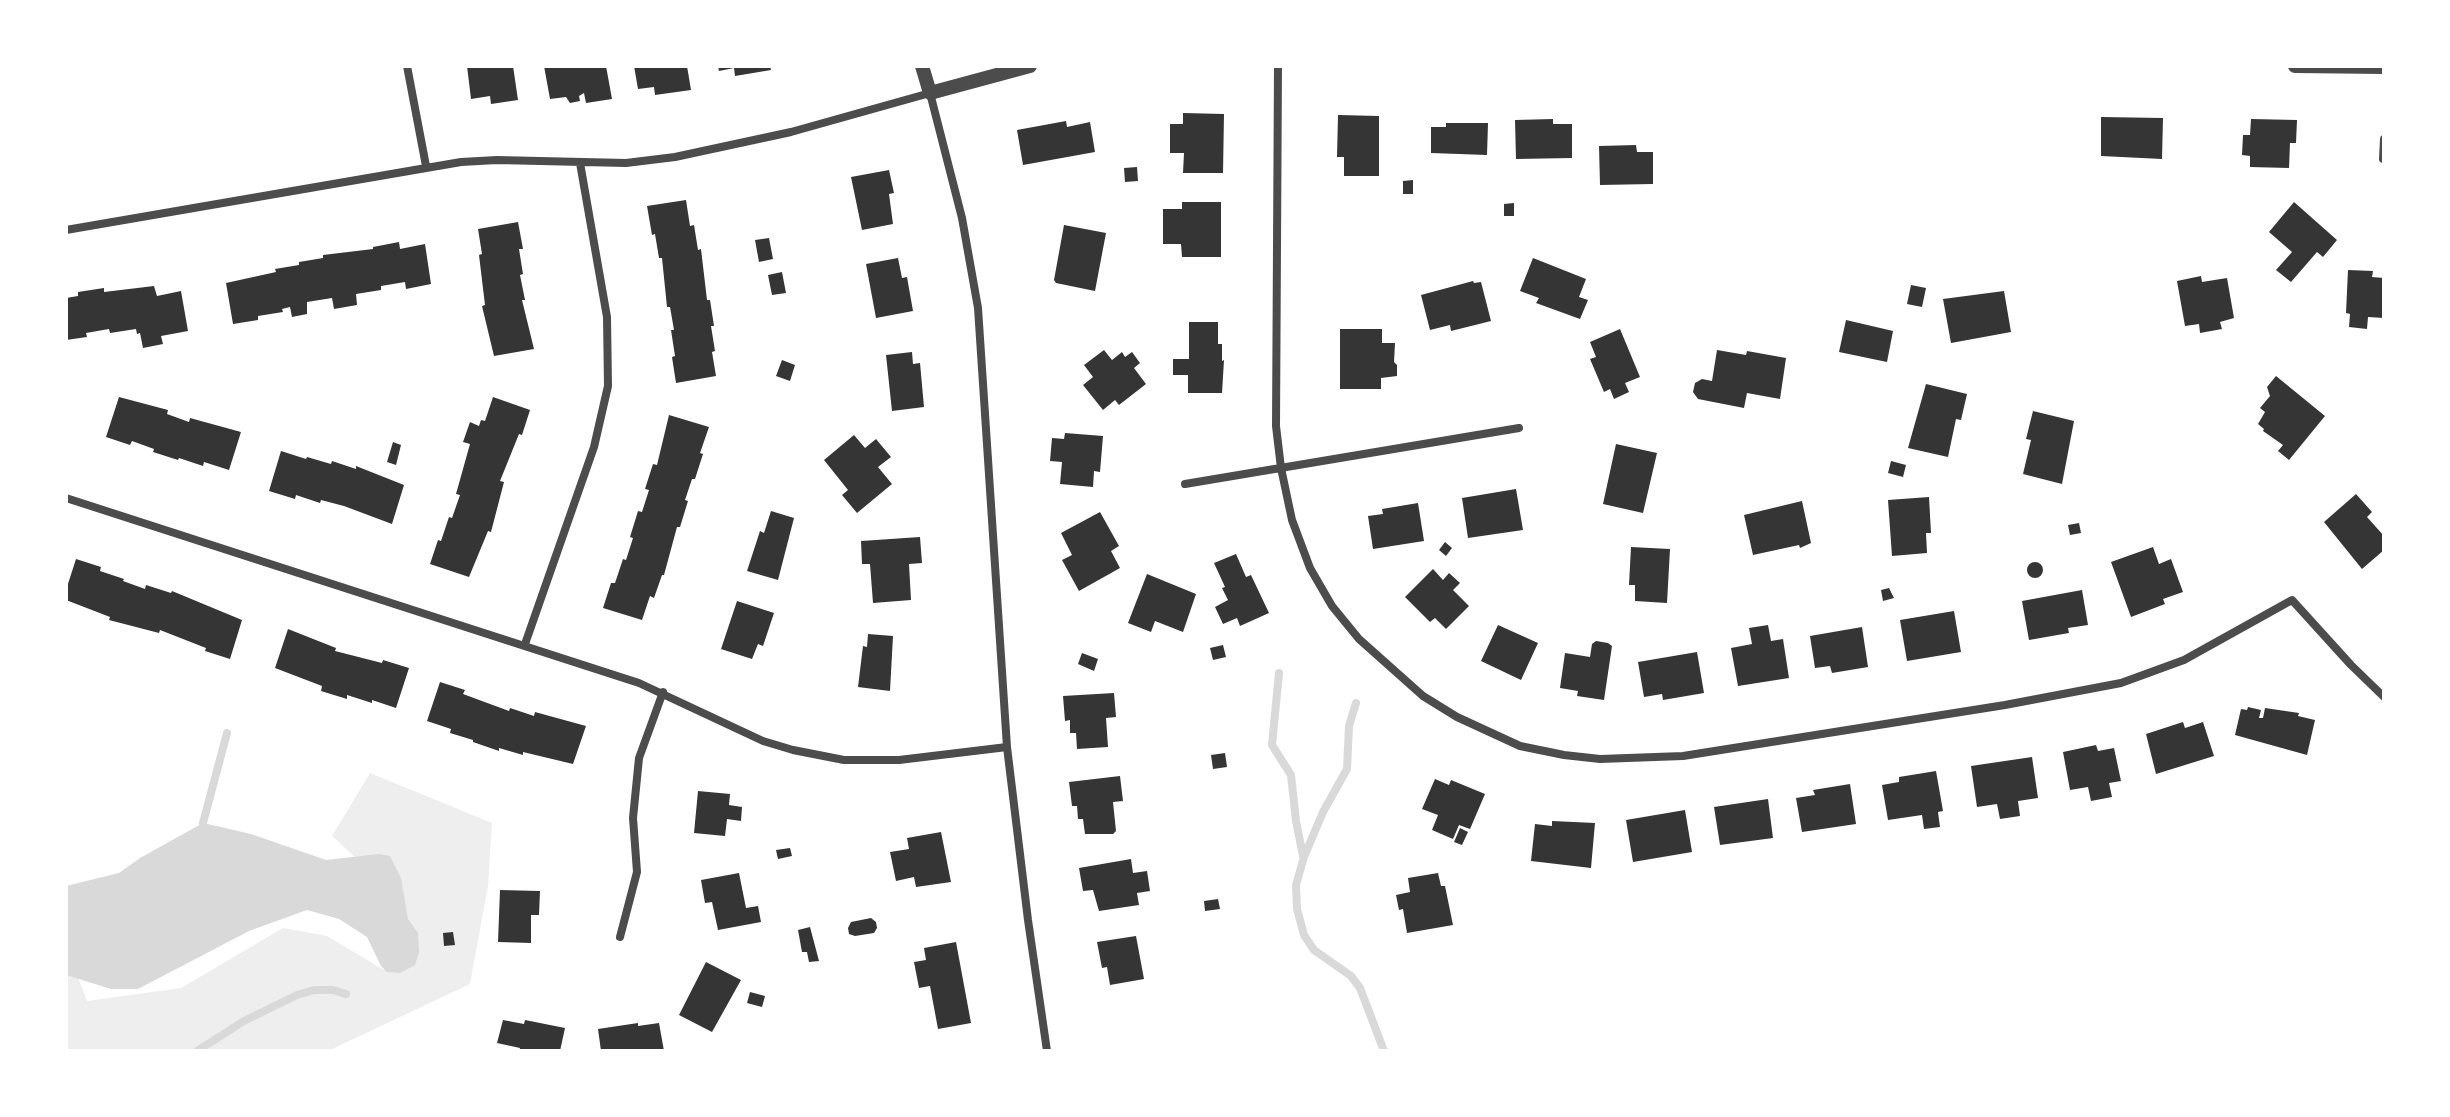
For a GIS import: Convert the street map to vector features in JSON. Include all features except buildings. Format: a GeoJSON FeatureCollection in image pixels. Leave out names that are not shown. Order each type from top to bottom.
{"type":"FeatureCollection","features":[{"type":"Feature","properties":{"kind":"street"},"geometry":{"type":"LineString","coordinates":[[407,66],[426,166]]}},
{"type":"Feature","properties":{"kind":"street"},"geometry":{"type":"LineString","coordinates":[[922,66],[962,218],[978,308],[1007,747],[1047,1051]]}},
{"type":"Feature","properties":{"kind":"street"},"geometry":{"type":"LineString","coordinates":[[66,230],[426,166],[497,160],[626,163],[728,147],[1030,66]]}},
{"type":"Feature","properties":{"kind":"street"},"geometry":{"type":"LineString","coordinates":[[1278,66],[1276,426],[1292,520],[1310,568],[1332,606],[1359,639],[1423,696],[1457,717],[1520,746],[1564,755],[1612,759],[1683,756],[2005,705],[2121,683],[2184,660],[2292,600],[2384,697]]}},
{"type":"Feature","properties":{"kind":"street"},"geometry":{"type":"LineString","coordinates":[[2295,66],[2384,67]]}},
{"type":"Feature","properties":{"kind":"street"},"geometry":{"type":"LineString","coordinates":[[2383,159],[2384,139]]}},
{"type":"Feature","properties":{"kind":"street"},"geometry":{"type":"LineString","coordinates":[[525,644],[594,447],[608,386],[607,317],[580,163]]}},
{"type":"Feature","properties":{"kind":"street"},"geometry":{"type":"LineString","coordinates":[[1185,484],[1519,428]]}},
{"type":"Feature","properties":{"kind":"street"},"geometry":{"type":"LineString","coordinates":[[66,498],[525,644],[663,692],[763,741],[844,760],[899,760],[1007,747]]}},
{"type":"Feature","properties":{"kind":"street"},"geometry":{"type":"LineString","coordinates":[[620,937],[637,872],[633,818],[639,758],[663,692]]}},
{"type":"Feature","properties":{"kind":"shaded area"},"geometry":{"type":"Polygon","coordinates":[[[370,773],[492,823],[488,886],[470,984],[328,1051],[66,1051],[66,946],[87,1001],[181,988],[283,928],[327,936],[384,970],[414,956],[389,888],[332,836],[370,773]]]}},
{"type":"Feature","properties":{"kind":"shaded area"},"geometry":{"type":"Polygon","coordinates":[[[203,823],[251,834],[326,860],[379,854],[390,856],[401,878],[408,919],[418,933],[419,952],[415,965],[400,973],[387,972],[367,937],[339,919],[307,910],[249,931],[138,989],[111,989],[66,975],[66,886],[119,873],[203,823]]]}},
{"type":"Feature","properties":{"kind":"waterway"},"geometry":{"type":"LineString","coordinates":[[1279,673],[1272,745],[1291,775],[1303,856]]}},
{"type":"Feature","properties":{"kind":"waterway"},"geometry":{"type":"LineString","coordinates":[[1356,703],[1349,726],[1347,769],[1323,812],[1304,857],[1296,885],[1297,909],[1304,935],[1314,950],[1351,976],[1360,988],[1384,1051]]}},
{"type":"Feature","properties":{"kind":"waterway"},"geometry":{"type":"LineString","coordinates":[[203,823],[227,733]]}},
{"type":"Feature","properties":{"kind":"waterway"},"geometry":{"type":"LineString","coordinates":[[197,1051],[244,1021],[297,995],[314,990],[346,994]]}}]}
